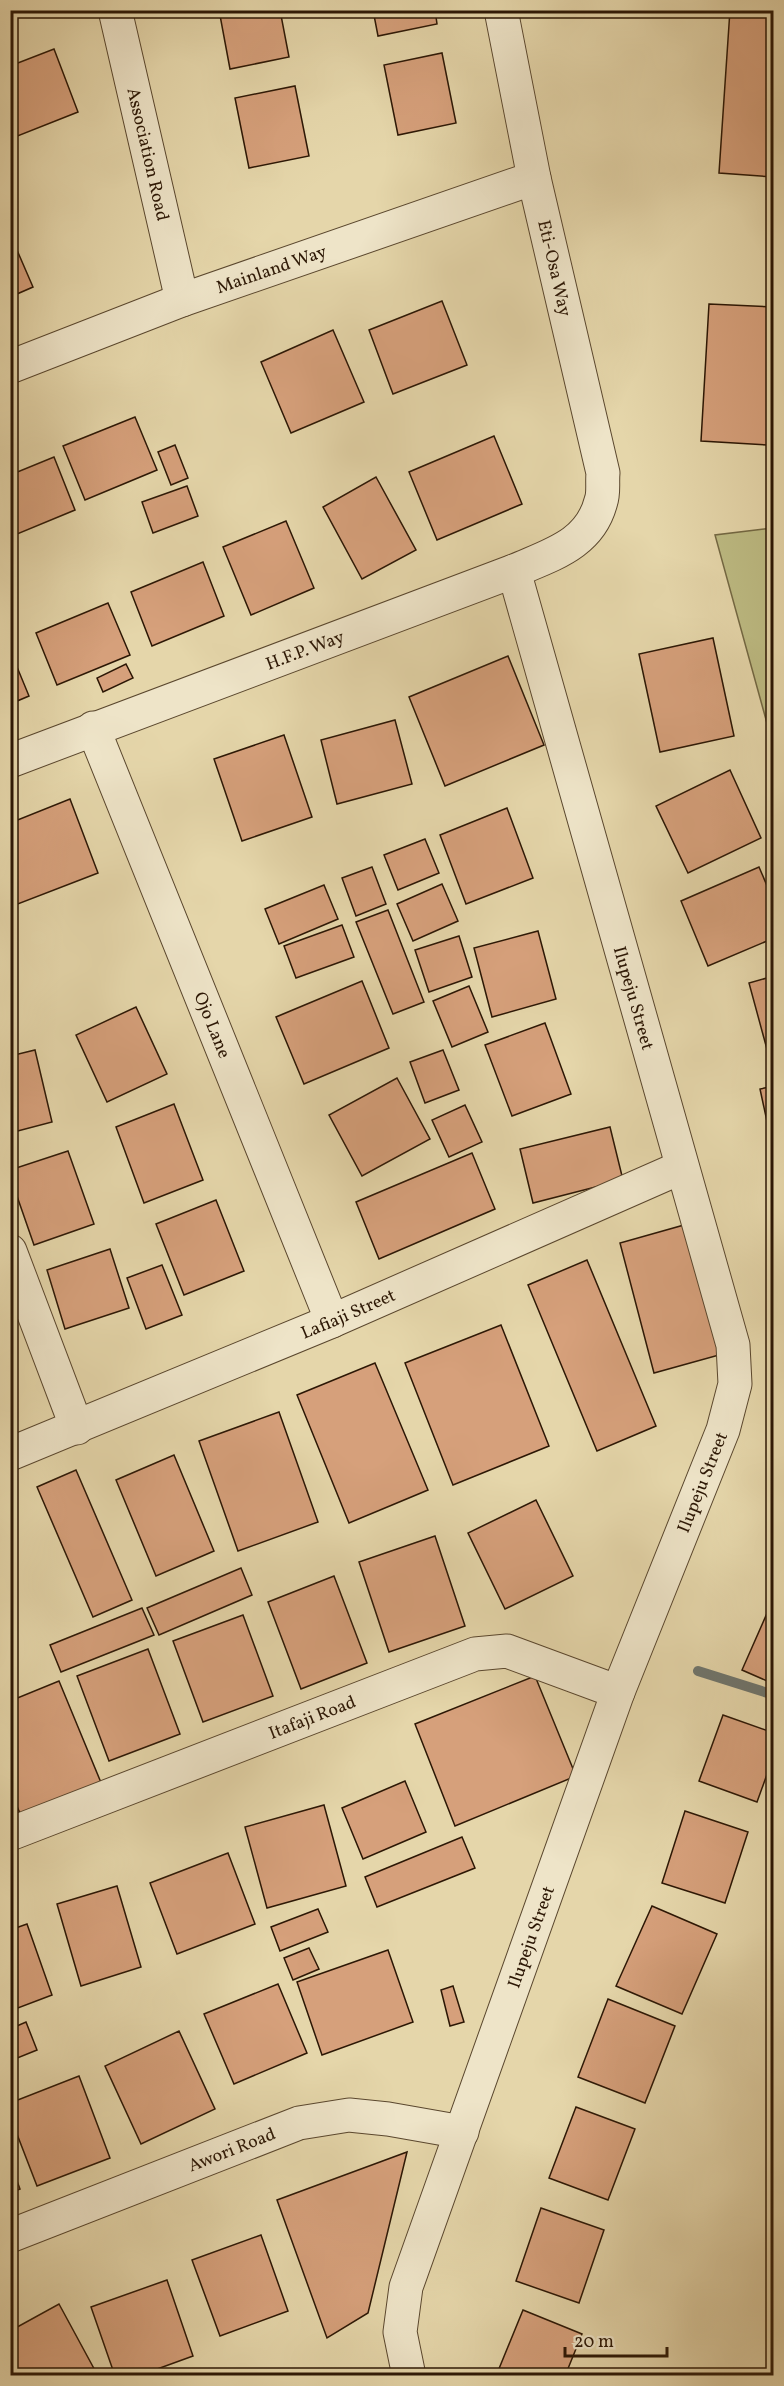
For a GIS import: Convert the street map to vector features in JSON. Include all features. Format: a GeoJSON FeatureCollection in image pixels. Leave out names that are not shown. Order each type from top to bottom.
{"type":"FeatureCollection","features":[{"type":"Feature","properties":{"kind":"street","name":"Association Road"},"geometry":{"type":"LineString","coordinates":[[115,10],[182,300]]}},
{"type":"Feature","properties":{"kind":"street","name":"Eti-Osa Way"},"geometry":{"type":"LineString","coordinates":[[501,10],[534,178],[603,473],[602,501],[592,524]]}},
{"type":"Feature","properties":{"kind":"street","name":"Mainland Way"},"geometry":{"type":"LineString","coordinates":[[10,367],[182,300],[534,178]]}},
{"type":"Feature","properties":{"kind":"street","name":"H.F.P. Way"},"geometry":{"type":"LineString","coordinates":[[10,761],[514,571],[573,544],[592,524]]}},
{"type":"Feature","properties":{"kind":"street","name":"Ilupeju Street"},"geometry":{"type":"LineString","coordinates":[[409,2376],[400,2332],[406,2287],[618,1692],[723,1430],[735,1384],[733,1345],[514,571]]}},
{"type":"Feature","properties":{"kind":"street","name":"Ojo Lane"},"geometry":{"type":"LineString","coordinates":[[93,728],[332,1321]]}},
{"type":"Feature","properties":{"kind":"street","name":"Lafiaji Street"},"geometry":{"type":"LineString","coordinates":[[10,1454],[332,1321],[682,1167]]}},
{"type":"Feature","properties":{"kind":"street"},"geometry":{"type":"LineString","coordinates":[[10,1251],[77,1428]]}},
{"type":"Feature","properties":{"kind":"street","name":"Itafaji Road"},"geometry":{"type":"LineString","coordinates":[[10,1834],[475,1654],[507,1651],[618,1692]]}},
{"type":"Feature","properties":{"kind":"street","name":"Awori Road"},"geometry":{"type":"LineString","coordinates":[[10,2236],[299,2123],[349,2115],[388,2119],[462,2132]]}},
{"type":"Feature","properties":{"kind":"shaded area"},"geometry":{"type":"Polygon","coordinates":[[[774,528],[773,745],[715,535],[774,528]]]}},
{"type":"Feature","properties":{"kind":"building"},"geometry":{"type":"Polygon","coordinates":[[[219,10],[280,10],[289,57],[230,69],[219,10]]]}},
{"type":"Feature","properties":{"kind":"building"},"geometry":{"type":"Polygon","coordinates":[[[373,10],[435,10],[437,24],[378,36],[373,10]]]}},
{"type":"Feature","properties":{"kind":"building"},"geometry":{"type":"Polygon","coordinates":[[[730,10],[774,10],[774,177],[719,173],[730,10]]]}},
{"type":"Feature","properties":{"kind":"building"},"geometry":{"type":"Polygon","coordinates":[[[54,49],[78,112],[10,139],[10,66],[54,49]]]}},
{"type":"Feature","properties":{"kind":"building"},"geometry":{"type":"Polygon","coordinates":[[[442,53],[456,123],[398,135],[384,65],[442,53]]]}},
{"type":"Feature","properties":{"kind":"building"},"geometry":{"type":"Polygon","coordinates":[[[295,86],[309,156],[249,168],[235,98],[295,86]]]}},
{"type":"Feature","properties":{"kind":"building"},"geometry":{"type":"Polygon","coordinates":[[[10,234],[33,287],[10,297],[10,234]]]}},
{"type":"Feature","properties":{"kind":"building"},"geometry":{"type":"Polygon","coordinates":[[[442,301],[467,365],[393,394],[369,330],[442,301]]]}},
{"type":"Feature","properties":{"kind":"building"},"geometry":{"type":"Polygon","coordinates":[[[709,304],[774,307],[774,359],[768,445],[701,441],[709,304]]]}},
{"type":"Feature","properties":{"kind":"building"},"geometry":{"type":"Polygon","coordinates":[[[333,330],[364,402],[291,433],[261,362],[333,330]]]}},
{"type":"Feature","properties":{"kind":"building"},"geometry":{"type":"Polygon","coordinates":[[[135,417],[157,470],[85,500],[63,446],[135,417]]]}},
{"type":"Feature","properties":{"kind":"building"},"geometry":{"type":"Polygon","coordinates":[[[494,436],[522,504],[437,540],[409,472],[494,436]]]}},
{"type":"Feature","properties":{"kind":"building"},"geometry":{"type":"Polygon","coordinates":[[[175,445],[188,478],[171,485],[158,452],[175,445]]]}},
{"type":"Feature","properties":{"kind":"building"},"geometry":{"type":"Polygon","coordinates":[[[54,457],[75,510],[10,537],[10,475],[54,457]]]}},
{"type":"Feature","properties":{"kind":"building"},"geometry":{"type":"Polygon","coordinates":[[[376,477],[416,550],[362,579],[323,507],[376,477]]]}},
{"type":"Feature","properties":{"kind":"building"},"geometry":{"type":"Polygon","coordinates":[[[187,486],[198,516],[153,533],[142,502],[187,486]]]}},
{"type":"Feature","properties":{"kind":"building"},"geometry":{"type":"Polygon","coordinates":[[[286,521],[314,588],[251,615],[223,547],[286,521]]]}},
{"type":"Feature","properties":{"kind":"building"},"geometry":{"type":"Polygon","coordinates":[[[203,562],[224,616],[152,646],[131,592],[203,562]]]}},
{"type":"Feature","properties":{"kind":"building"},"geometry":{"type":"Polygon","coordinates":[[[108,603],[130,655],[57,685],[36,633],[108,603]]]}},
{"type":"Feature","properties":{"kind":"building"},"geometry":{"type":"Polygon","coordinates":[[[713,638],[734,736],[660,752],[639,654],[713,638]]]}},
{"type":"Feature","properties":{"kind":"building"},"geometry":{"type":"Polygon","coordinates":[[[10,650],[29,696],[10,704],[10,650]]]}},
{"type":"Feature","properties":{"kind":"building"},"geometry":{"type":"Polygon","coordinates":[[[508,656],[544,745],[445,786],[409,697],[508,656]]]}},
{"type":"Feature","properties":{"kind":"building"},"geometry":{"type":"Polygon","coordinates":[[[126,664],[133,678],[103,692],[97,678],[126,664]]]}},
{"type":"Feature","properties":{"kind":"building"},"geometry":{"type":"Polygon","coordinates":[[[395,720],[412,784],[337,804],[321,740],[395,720]]]}},
{"type":"Feature","properties":{"kind":"building"},"geometry":{"type":"Polygon","coordinates":[[[284,735],[312,817],[242,841],[214,759],[284,735]]]}},
{"type":"Feature","properties":{"kind":"building"},"geometry":{"type":"Polygon","coordinates":[[[730,770],[761,838],[688,873],[656,806],[730,770]]]}},
{"type":"Feature","properties":{"kind":"building"},"geometry":{"type":"Polygon","coordinates":[[[70,799],[98,873],[10,907],[10,823],[70,799]]]}},
{"type":"Feature","properties":{"kind":"building"},"geometry":{"type":"Polygon","coordinates":[[[507,808],[533,878],[466,904],[440,835],[507,808]]]}},
{"type":"Feature","properties":{"kind":"building"},"geometry":{"type":"Polygon","coordinates":[[[425,839],[439,873],[398,890],[384,855],[425,839]]]}},
{"type":"Feature","properties":{"kind":"building"},"geometry":{"type":"Polygon","coordinates":[[[372,867],[386,904],[356,916],[342,878],[372,867]]]}},
{"type":"Feature","properties":{"kind":"building"},"geometry":{"type":"Polygon","coordinates":[[[759,867],[774,902],[774,938],[708,966],[681,901],[759,867]]]}},
{"type":"Feature","properties":{"kind":"building"},"geometry":{"type":"Polygon","coordinates":[[[442,884],[458,921],[413,941],[397,904],[442,884]]]}},
{"type":"Feature","properties":{"kind":"building"},"geometry":{"type":"Polygon","coordinates":[[[324,885],[338,919],[279,944],[265,909],[324,885]]]}},
{"type":"Feature","properties":{"kind":"building"},"geometry":{"type":"Polygon","coordinates":[[[388,910],[424,1002],[393,1014],[356,922],[388,910]]]}},
{"type":"Feature","properties":{"kind":"building"},"geometry":{"type":"Polygon","coordinates":[[[342,925],[354,957],[296,978],[284,946],[342,925]]]}},
{"type":"Feature","properties":{"kind":"building"},"geometry":{"type":"Polygon","coordinates":[[[538,931],[556,999],[492,1017],[474,948],[538,931]]]}},
{"type":"Feature","properties":{"kind":"building"},"geometry":{"type":"Polygon","coordinates":[[[459,936],[472,977],[429,992],[415,950],[459,936]]]}},
{"type":"Feature","properties":{"kind":"building"},"geometry":{"type":"Polygon","coordinates":[[[774,976],[774,1051],[768,1053],[749,983],[774,976]]]}},
{"type":"Feature","properties":{"kind":"building"},"geometry":{"type":"Polygon","coordinates":[[[362,981],[389,1048],[304,1084],[276,1017],[362,981]]]}},
{"type":"Feature","properties":{"kind":"building"},"geometry":{"type":"Polygon","coordinates":[[[469,986],[488,1032],[452,1047],[433,1001],[469,986]]]}},
{"type":"Feature","properties":{"kind":"building"},"geometry":{"type":"Polygon","coordinates":[[[136,1007],[167,1074],[107,1102],[76,1035],[136,1007]]]}},
{"type":"Feature","properties":{"kind":"building"},"geometry":{"type":"Polygon","coordinates":[[[545,1023],[571,1094],[512,1116],[485,1045],[545,1023]]]}},
{"type":"Feature","properties":{"kind":"building"},"geometry":{"type":"Polygon","coordinates":[[[35,1050],[52,1122],[10,1133],[10,1056],[35,1050]]]}},
{"type":"Feature","properties":{"kind":"building"},"geometry":{"type":"Polygon","coordinates":[[[443,1050],[459,1090],[425,1103],[410,1062],[443,1050]]]}},
{"type":"Feature","properties":{"kind":"building"},"geometry":{"type":"Polygon","coordinates":[[[397,1078],[430,1139],[362,1176],[329,1115],[397,1078]]]}},
{"type":"Feature","properties":{"kind":"building"},"geometry":{"type":"Polygon","coordinates":[[[774,1086],[774,1154],[760,1089],[774,1086]]]}},
{"type":"Feature","properties":{"kind":"building"},"geometry":{"type":"Polygon","coordinates":[[[174,1104],[203,1180],[144,1203],[116,1127],[174,1104]]]}},
{"type":"Feature","properties":{"kind":"building"},"geometry":{"type":"Polygon","coordinates":[[[465,1105],[482,1142],[449,1157],[432,1120],[465,1105]]]}},
{"type":"Feature","properties":{"kind":"building"},"geometry":{"type":"Polygon","coordinates":[[[610,1127],[623,1180],[533,1203],[520,1149],[610,1127]]]}},
{"type":"Feature","properties":{"kind":"building"},"geometry":{"type":"Polygon","coordinates":[[[68,1151],[94,1224],[34,1245],[10,1176],[10,1170],[68,1151]]]}},
{"type":"Feature","properties":{"kind":"building"},"geometry":{"type":"Polygon","coordinates":[[[472,1153],[495,1209],[379,1259],[356,1202],[472,1153]]]}},
{"type":"Feature","properties":{"kind":"building"},"geometry":{"type":"Polygon","coordinates":[[[216,1200],[244,1271],[184,1295],[156,1224],[216,1200]]]}},
{"type":"Feature","properties":{"kind":"building"},"geometry":{"type":"Polygon","coordinates":[[[684,1225],[719,1355],[654,1373],[620,1243],[684,1225]]]}},
{"type":"Feature","properties":{"kind":"building"},"geometry":{"type":"Polygon","coordinates":[[[110,1249],[129,1308],[65,1329],[47,1270],[110,1249]]]}},
{"type":"Feature","properties":{"kind":"building"},"geometry":{"type":"Polygon","coordinates":[[[587,1260],[656,1426],[597,1451],[528,1285],[587,1260]]]}},
{"type":"Feature","properties":{"kind":"building"},"geometry":{"type":"Polygon","coordinates":[[[162,1265],[182,1315],[146,1329],[127,1278],[162,1265]]]}},
{"type":"Feature","properties":{"kind":"building"},"geometry":{"type":"Polygon","coordinates":[[[501,1325],[549,1446],[453,1485],[405,1363],[501,1325]]]}},
{"type":"Feature","properties":{"kind":"building"},"geometry":{"type":"Polygon","coordinates":[[[375,1363],[428,1490],[349,1523],[297,1395],[375,1363]]]}},
{"type":"Feature","properties":{"kind":"building"},"geometry":{"type":"Polygon","coordinates":[[[279,1412],[318,1522],[238,1551],[199,1441],[279,1412]]]}},
{"type":"Feature","properties":{"kind":"building"},"geometry":{"type":"Polygon","coordinates":[[[174,1455],[214,1551],[156,1576],[116,1480],[174,1455]]]}},
{"type":"Feature","properties":{"kind":"building"},"geometry":{"type":"Polygon","coordinates":[[[76,1470],[132,1600],[93,1617],[37,1487],[76,1470]]]}},
{"type":"Feature","properties":{"kind":"building"},"geometry":{"type":"Polygon","coordinates":[[[536,1500],[573,1576],[505,1609],[468,1533],[536,1500]]]}},
{"type":"Feature","properties":{"kind":"building"},"geometry":{"type":"Polygon","coordinates":[[[435,1536],[465,1626],[389,1652],[359,1562],[435,1536]]]}},
{"type":"Feature","properties":{"kind":"building"},"geometry":{"type":"Polygon","coordinates":[[[241,1568],[252,1595],[159,1635],[147,1608],[241,1568]]]}},
{"type":"Feature","properties":{"kind":"building"},"geometry":{"type":"Polygon","coordinates":[[[334,1576],[367,1663],[301,1689],[268,1602],[334,1576]]]}},
{"type":"Feature","properties":{"kind":"building"},"geometry":{"type":"Polygon","coordinates":[[[772,1602],[774,1603],[774,1684],[742,1670],[772,1602]]]}},
{"type":"Feature","properties":{"kind":"building"},"geometry":{"type":"Polygon","coordinates":[[[142,1608],[154,1635],[61,1672],[50,1645],[142,1608]]]}},
{"type":"Feature","properties":{"kind":"building"},"geometry":{"type":"Polygon","coordinates":[[[243,1615],[273,1696],[203,1722],[173,1641],[243,1615]]]}},
{"type":"Feature","properties":{"kind":"building"},"geometry":{"type":"Polygon","coordinates":[[[148,1649],[180,1734],[109,1761],[77,1676],[148,1649]]]}},
{"type":"Feature","properties":{"kind":"building"},"geometry":{"type":"Polygon","coordinates":[[[535,1676],[576,1776],[455,1826],[415,1724],[535,1676]]]}},
{"type":"Feature","properties":{"kind":"building"},"geometry":{"type":"Polygon","coordinates":[[[59,1681],[102,1785],[22,1818],[10,1790],[10,1701],[59,1681]]]}},
{"type":"Feature","properties":{"kind":"building"},"geometry":{"type":"Polygon","coordinates":[[[723,1715],[774,1733],[774,1755],[757,1802],[699,1781],[723,1715]]]}},
{"type":"Feature","properties":{"kind":"building"},"geometry":{"type":"Polygon","coordinates":[[[405,1781],[426,1832],[363,1859],[342,1808],[405,1781]]]}},
{"type":"Feature","properties":{"kind":"building"},"geometry":{"type":"Polygon","coordinates":[[[324,1805],[346,1886],[267,1908],[245,1827],[324,1805]]]}},
{"type":"Feature","properties":{"kind":"building"},"geometry":{"type":"Polygon","coordinates":[[[685,1811],[748,1832],[725,1903],[662,1883],[685,1811]]]}},
{"type":"Feature","properties":{"kind":"building"},"geometry":{"type":"Polygon","coordinates":[[[462,1837],[475,1868],[377,1907],[365,1877],[462,1837]]]}},
{"type":"Feature","properties":{"kind":"building"},"geometry":{"type":"Polygon","coordinates":[[[228,1853],[255,1924],[177,1954],[150,1883],[228,1853]]]}},
{"type":"Feature","properties":{"kind":"building"},"geometry":{"type":"Polygon","coordinates":[[[117,1886],[141,1967],[81,1986],[57,1904],[117,1886]]]}},
{"type":"Feature","properties":{"kind":"building"},"geometry":{"type":"Polygon","coordinates":[[[652,1906],[717,1934],[682,2014],[616,1986],[652,1906]]]}},
{"type":"Feature","properties":{"kind":"building"},"geometry":{"type":"Polygon","coordinates":[[[318,1909],[328,1932],[280,1951],[271,1927],[318,1909]]]}},
{"type":"Feature","properties":{"kind":"building"},"geometry":{"type":"Polygon","coordinates":[[[27,1924],[52,1995],[10,2011],[10,1930],[27,1924]]]}},
{"type":"Feature","properties":{"kind":"building"},"geometry":{"type":"Polygon","coordinates":[[[309,1948],[319,1969],[293,1980],[284,1958],[309,1948]]]}},
{"type":"Feature","properties":{"kind":"building"},"geometry":{"type":"Polygon","coordinates":[[[388,1950],[413,2022],[322,2055],[297,1982],[388,1950]]]}},
{"type":"Feature","properties":{"kind":"building"},"geometry":{"type":"Polygon","coordinates":[[[278,1984],[307,2053],[234,2084],[204,2014],[278,1984]]]}},
{"type":"Feature","properties":{"kind":"building"},"geometry":{"type":"Polygon","coordinates":[[[453,1986],[464,2022],[450,2026],[441,1990],[453,1986]]]}},
{"type":"Feature","properties":{"kind":"building"},"geometry":{"type":"Polygon","coordinates":[[[608,1999],[675,2026],[645,2103],[578,2077],[608,1999]]]}},
{"type":"Feature","properties":{"kind":"building"},"geometry":{"type":"Polygon","coordinates":[[[26,2022],[37,2050],[10,2061],[10,2029],[26,2022]]]}},
{"type":"Feature","properties":{"kind":"building"},"geometry":{"type":"Polygon","coordinates":[[[179,2031],[215,2109],[141,2144],[105,2066],[179,2031]]]}},
{"type":"Feature","properties":{"kind":"building"},"geometry":{"type":"Polygon","coordinates":[[[79,2076],[110,2158],[37,2186],[10,2116],[10,2103],[79,2076]]]}},
{"type":"Feature","properties":{"kind":"building"},"geometry":{"type":"Polygon","coordinates":[[[576,2107],[635,2129],[608,2200],[549,2178],[576,2107]]]}},
{"type":"Feature","properties":{"kind":"building"},"geometry":{"type":"Polygon","coordinates":[[[407,2152],[368,2313],[327,2338],[277,2200],[407,2152]]]}},
{"type":"Feature","properties":{"kind":"building"},"geometry":{"type":"Polygon","coordinates":[[[10,2162],[20,2189],[10,2193],[10,2162]]]}},
{"type":"Feature","properties":{"kind":"building"},"geometry":{"type":"Polygon","coordinates":[[[541,2208],[604,2230],[579,2303],[516,2281],[541,2208]]]}},
{"type":"Feature","properties":{"kind":"building"},"geometry":{"type":"Polygon","coordinates":[[[261,2235],[288,2311],[220,2336],[192,2260],[261,2235]]]}},
{"type":"Feature","properties":{"kind":"building"},"geometry":{"type":"Polygon","coordinates":[[[167,2280],[193,2356],[138,2376],[115,2376],[91,2307],[167,2280]]]}},
{"type":"Feature","properties":{"kind":"building"},"geometry":{"type":"Polygon","coordinates":[[[59,2304],[98,2376],[12,2376],[10,2331],[59,2304]]]}},
{"type":"Feature","properties":{"kind":"building"},"geometry":{"type":"Polygon","coordinates":[[[523,2310],[582,2334],[565,2376],[496,2376],[523,2310]]]}},
{"type":"Feature","properties":{"kind":"waterway"},"geometry":{"type":"LineString","coordinates":[[698,1671],[774,1695]]}}]}
